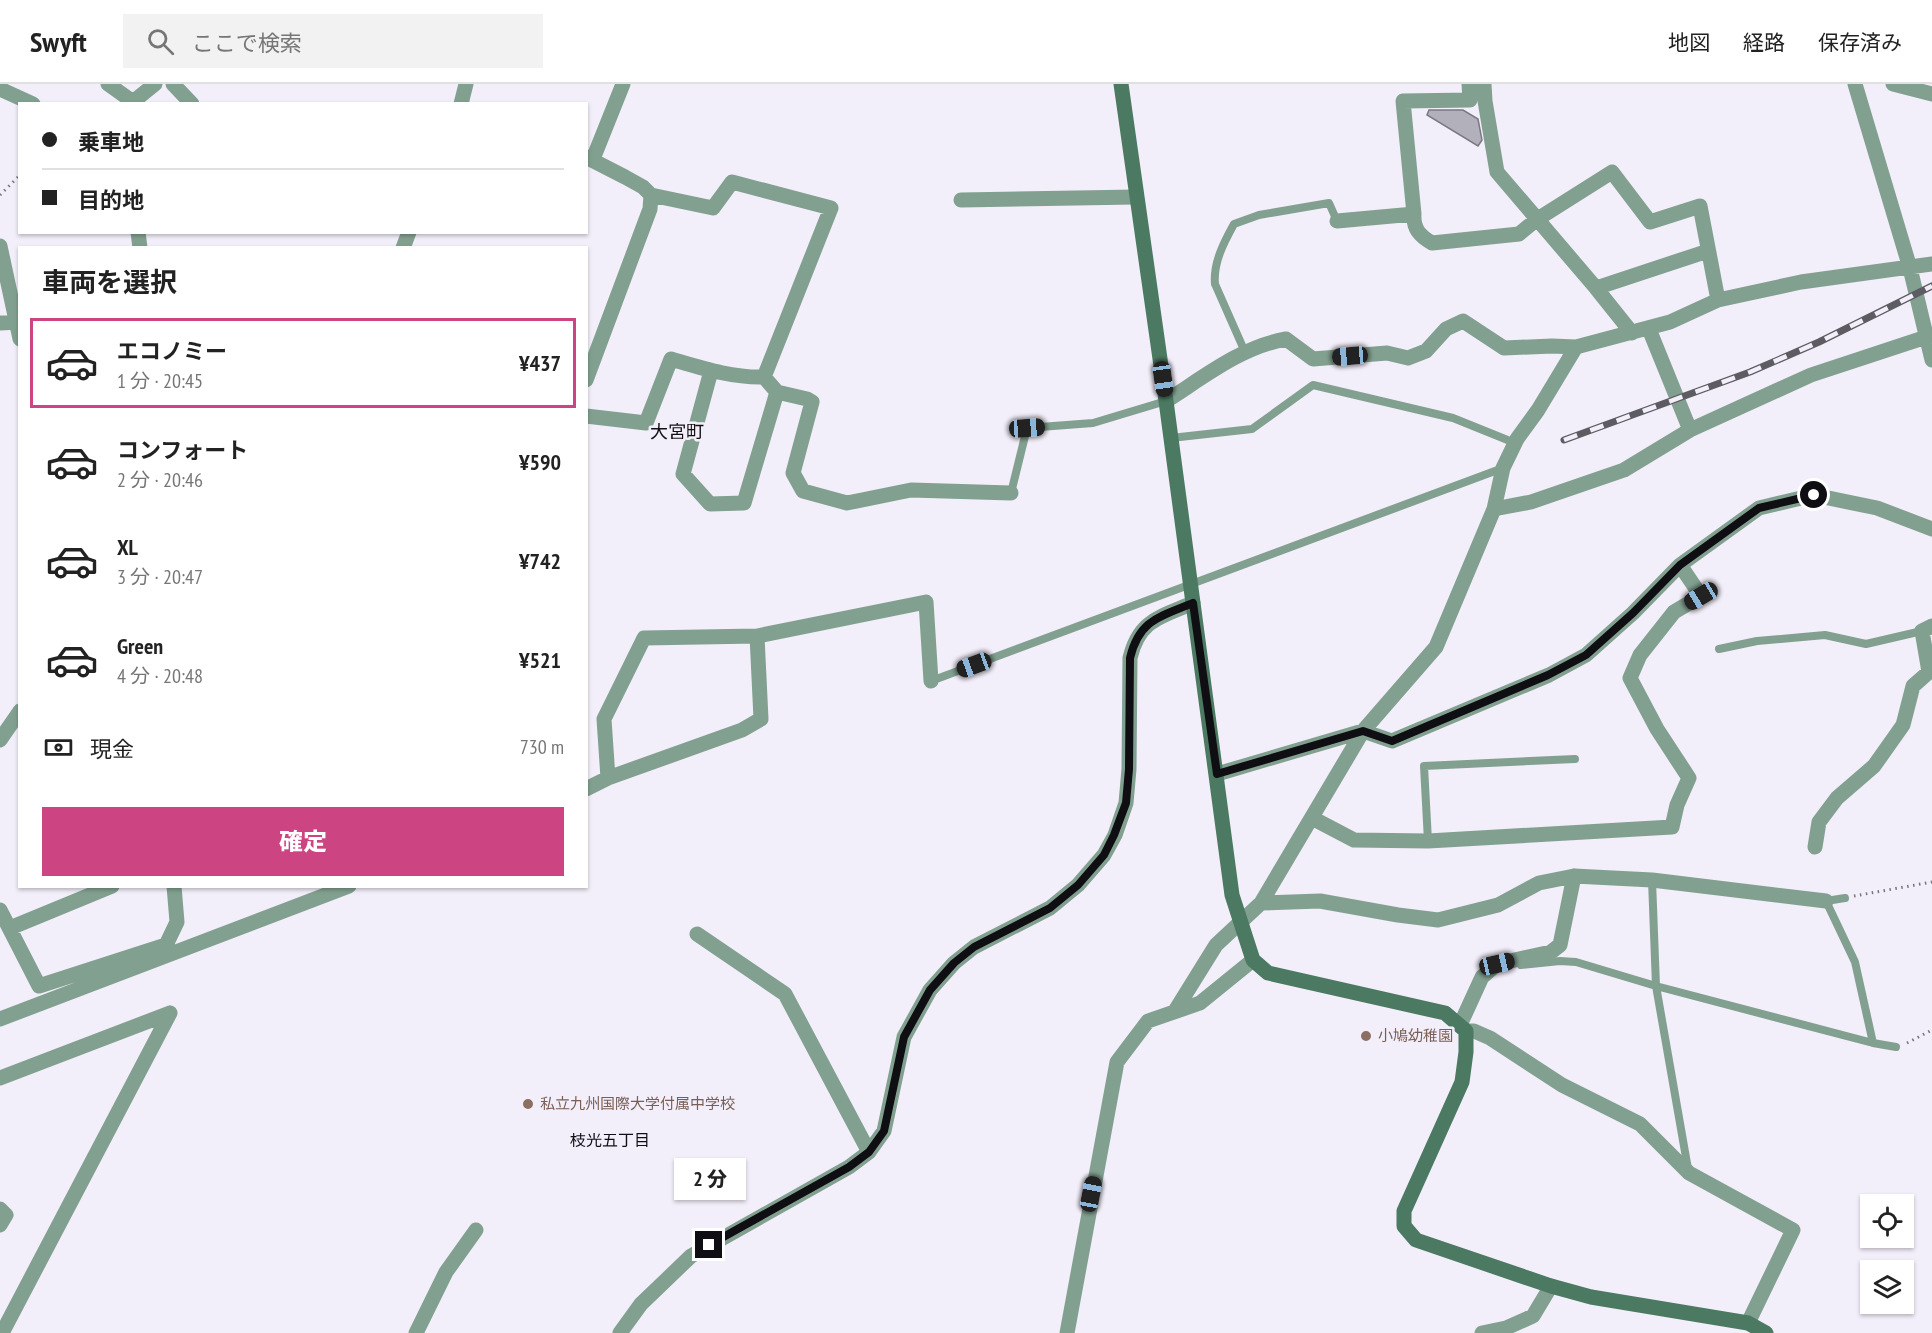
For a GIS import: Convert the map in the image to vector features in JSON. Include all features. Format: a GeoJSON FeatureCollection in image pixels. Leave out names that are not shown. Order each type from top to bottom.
{"type":"FeatureCollection","features":[{"type":"Feature","properties":{"kind":"street"},"geometry":{"type":"LineString","coordinates":[[108,84],[135,102],[155,84]]}},
{"type":"Feature","properties":{"kind":"street"},"geometry":{"type":"LineString","coordinates":[[173,84],[190,102]]}},
{"type":"Feature","properties":{"kind":"street"},"geometry":{"type":"LineString","coordinates":[[461,102],[466,84]]}},
{"type":"Feature","properties":{"kind":"street"},"geometry":{"type":"LineString","coordinates":[[623,84],[590,158],[643,187],[651,195],[713,208],[732,182],[831,208],[764,378]]}},
{"type":"Feature","properties":{"kind":"street"},"geometry":{"type":"LineString","coordinates":[[1121,84],[1232,896],[1253,960],[1268,973],[1444,1013],[1463,1028],[1490,1038],[1562,1085],[1640,1124],[1689,1173],[1793,1230],[1748,1323]]}},
{"type":"Feature","properties":{"kind":"street"},"geometry":{"type":"LineString","coordinates":[[1469,84],[1470,100],[1403,101],[1414,224],[1421,237],[1432,243],[1519,234],[1536,220],[1612,172],[1650,222],[1700,206],[1718,300]]}},
{"type":"Feature","properties":{"kind":"street"},"geometry":{"type":"LineString","coordinates":[[1484,84],[1497,172],[1632,333]]}},
{"type":"Feature","properties":{"kind":"street"},"geometry":{"type":"LineString","coordinates":[[1855,84],[1929,336],[1932,360]]}},
{"type":"Feature","properties":{"kind":"street"},"geometry":{"type":"LineString","coordinates":[[1893,84],[1932,94]]}},
{"type":"Feature","properties":{"kind":"street"},"geometry":{"type":"LineString","coordinates":[[0,89],[29,102]]}},
{"type":"Feature","properties":{"kind":"street"},"geometry":{"type":"LineString","coordinates":[[588,375],[650,209],[651,195]]}},
{"type":"Feature","properties":{"kind":"street"},"geometry":{"type":"LineString","coordinates":[[961,200],[1136,196]]}},
{"type":"Feature","properties":{"kind":"street"},"geometry":{"type":"LineString","coordinates":[[1337,221],[1414,214]]}},
{"type":"Feature","properties":{"kind":"street"},"geometry":{"type":"LineString","coordinates":[[0,246],[18,323],[0,323]]}},
{"type":"Feature","properties":{"kind":"street"},"geometry":{"type":"LineString","coordinates":[[1596,288],[1708,251]]}},
{"type":"Feature","properties":{"kind":"street"},"geometry":{"type":"LineString","coordinates":[[1166,402],[1245,352],[1268,342],[1286,339],[1313,359],[1387,353],[1408,358],[1426,351],[1446,329],[1462,321],[1504,348],[1576,347],[1649,329],[1718,300],[1801,282],[1932,264]]}},
{"type":"Feature","properties":{"kind":"street"},"geometry":{"type":"LineString","coordinates":[[1649,329],[1690,430]]}},
{"type":"Feature","properties":{"kind":"street"},"geometry":{"type":"LineString","coordinates":[[1494,509],[1531,502],[1624,470],[1690,430],[1811,375],[1929,336]]}},
{"type":"Feature","properties":{"kind":"street"},"geometry":{"type":"LineString","coordinates":[[1175,1011],[1216,945],[1256,908],[1363,731],[1436,647],[1494,509],[1503,468],[1515,443],[1576,347]]}},
{"type":"Feature","properties":{"kind":"street"},"geometry":{"type":"LineString","coordinates":[[588,416],[646,423],[671,359],[711,371],[746,378],[764,378],[777,392],[812,402],[793,474],[803,491],[847,503],[911,490],[1011,493]]}},
{"type":"Feature","properties":{"kind":"street"},"geometry":{"type":"LineString","coordinates":[[711,371],[683,474],[710,504],[744,503],[777,392]]}},
{"type":"Feature","properties":{"kind":"street"},"geometry":{"type":"LineString","coordinates":[[1217,774],[1363,731],[1392,741],[1548,675],[1586,655],[1633,613],[1680,565],[1759,508],[1814,495],[1877,508],[1932,529]]}},
{"type":"Feature","properties":{"kind":"street"},"geometry":{"type":"LineString","coordinates":[[1312,818],[1354,840],[1428,842],[1672,827],[1677,805],[1689,778],[1657,729],[1630,678],[1640,655],[1674,612],[1701,596],[1680,565]]}},
{"type":"Feature","properties":{"kind":"street"},"geometry":{"type":"LineString","coordinates":[[608,778],[604,719],[644,638],[757,636],[926,602],[931,681]]}},
{"type":"Feature","properties":{"kind":"street"},"geometry":{"type":"LineString","coordinates":[[620,1333],[641,1304],[691,1256],[849,1167],[869,1152],[884,1131],[904,1037],[930,990],[954,963],[974,947],[1050,908],[1078,885],[1104,855],[1126,803],[1129,769],[1130,658],[1134,640],[1143,628],[1161,616],[1193,603]]}},
{"type":"Feature","properties":{"kind":"street"},"geometry":{"type":"LineString","coordinates":[[1815,847],[1819,822],[1837,798],[1874,766],[1903,725],[1913,686],[1929,672],[1927,628]]}},
{"type":"Feature","properties":{"kind":"street"},"geometry":{"type":"LineString","coordinates":[[588,788],[608,778],[742,730],[761,719],[757,636]]}},
{"type":"Feature","properties":{"kind":"street"},"geometry":{"type":"LineString","coordinates":[[0,740],[18,714]]}},
{"type":"Feature","properties":{"kind":"street"},"geometry":{"type":"LineString","coordinates":[[1256,908],[1320,901],[1438,920],[1498,906],[1539,883],[1574,876],[1652,880],[1826,902]]}},
{"type":"Feature","properties":{"kind":"street"},"geometry":{"type":"LineString","coordinates":[[1574,876],[1560,945],[1551,952],[1497,964],[1482,977],[1463,1028],[1466,1052],[1462,1082],[1404,1211],[1404,1226],[1416,1240],[1551,1286],[1591,1297],[1748,1323],[1766,1333]]}},
{"type":"Feature","properties":{"kind":"street"},"geometry":{"type":"LineString","coordinates":[[10,928],[107,888]]}},
{"type":"Feature","properties":{"kind":"street"},"geometry":{"type":"LineString","coordinates":[[0,910],[39,986],[166,945],[177,922],[174,888]]}},
{"type":"Feature","properties":{"kind":"street"},"geometry":{"type":"LineString","coordinates":[[0,1019],[344,888]]}},
{"type":"Feature","properties":{"kind":"street"},"geometry":{"type":"LineString","coordinates":[[697,934],[785,994],[869,1152]]}},
{"type":"Feature","properties":{"kind":"street"},"geometry":{"type":"LineString","coordinates":[[1067,1333],[1117,1062],[1148,1021],[1200,1003],[1253,960]]}},
{"type":"Feature","properties":{"kind":"street"},"geometry":{"type":"LineString","coordinates":[[0,1078],[170,1013],[2,1333]]}},
{"type":"Feature","properties":{"kind":"street"},"geometry":{"type":"LineString","coordinates":[[0,1209],[6,1215],[0,1225]]}},
{"type":"Feature","properties":{"kind":"street"},"geometry":{"type":"LineString","coordinates":[[416,1333],[446,1272],[476,1230]]}},
{"type":"Feature","properties":{"kind":"street"},"geometry":{"type":"LineString","coordinates":[[1529,1333],[1533,1316],[1551,1286]]}},
{"type":"Feature","properties":{"kind":"street"},"geometry":{"type":"LineString","coordinates":[[1482,1333],[1506,1328],[1533,1316]]}},
{"type":"Feature","properties":{"kind":"lane"},"geometry":{"type":"LineString","coordinates":[[1245,352],[1215,284],[1214,272],[1226,238],[1234,224],[1258,215],[1329,203],[1337,221]]}},
{"type":"Feature","properties":{"kind":"lane"},"geometry":{"type":"LineString","coordinates":[[1171,438],[1252,429],[1313,385],[1453,418],[1515,443]]}},
{"type":"Feature","properties":{"kind":"lane"},"geometry":{"type":"LineString","coordinates":[[1011,493],[1027,428],[1092,423],[1166,402]]}},
{"type":"Feature","properties":{"kind":"lane"},"geometry":{"type":"LineString","coordinates":[[931,681],[1503,468]]}},
{"type":"Feature","properties":{"kind":"lane"},"geometry":{"type":"LineString","coordinates":[[1719,649],[1757,640],[1825,635],[1866,644],[1927,628]]}},
{"type":"Feature","properties":{"kind":"lane"},"geometry":{"type":"LineString","coordinates":[[1428,842],[1425,766],[1575,759]]}},
{"type":"Feature","properties":{"kind":"lane"},"geometry":{"type":"LineString","coordinates":[[1652,880],[1656,986],[1689,1173]]}},
{"type":"Feature","properties":{"kind":"lane"},"geometry":{"type":"LineString","coordinates":[[1845,898],[1826,902],[1854,962],[1873,1043]]}},
{"type":"Feature","properties":{"kind":"lane"},"geometry":{"type":"LineString","coordinates":[[1492,968],[1560,961],[1576,962],[1656,986],[1896,1047]]}},
{"type":"Feature","properties":{"kind":"path"},"geometry":{"type":"LineString","coordinates":[[0,195],[18,177]]}},
{"type":"Feature","properties":{"kind":"path"},"geometry":{"type":"LineString","coordinates":[[1845,898],[1932,882]]}},
{"type":"Feature","properties":{"kind":"path"},"geometry":{"type":"LineString","coordinates":[[1896,1047],[1916,1040],[1932,1030]]}},
{"type":"Feature","properties":{"kind":"building"},"geometry":{"type":"Polygon","coordinates":[[[1429,110],[1463,110],[1478,119],[1482,140],[1478,146],[1427,115],[1429,110]]]}},
{"type":"Feature","properties":{"kind":"railway"},"geometry":{"type":"LineString","coordinates":[[1564,440],[1750,372],[1819,342],[1932,286]]}},
{"type":"Feature","properties":{"kind":"place","name":"小鳩幼稚園"},"geometry":{"type":"Point","coordinates":[1366,1036]}},
{"type":"Feature","properties":{"kind":"place","name":"私立九州国際大学付属中学校"},"geometry":{"type":"Point","coordinates":[528,1104]}},
{"type":"Feature","properties":{"kind":"district","name":"大宮町"},"geometry":{"type":"Point","coordinates":[677,432]}},
{"type":"Feature","properties":{"kind":"district","name":"枝光五丁目"},"geometry":{"type":"Point","coordinates":[610,1140]}},
{"type":"Feature","properties":{"kind":"route"},"geometry":{"type":"LineString","coordinates":[[709,1245],[849,1167],[869,1152],[884,1131],[904,1037],[930,990],[954,963],[974,947],[1050,908],[1078,885],[1104,855],[1126,803],[1129,769],[1130,658],[1134,640],[1143,628],[1161,616],[1193,603],[1217,774],[1363,731],[1392,741],[1548,675],[1586,655],[1633,613],[1680,565],[1759,508],[1814,495]]}}]}
